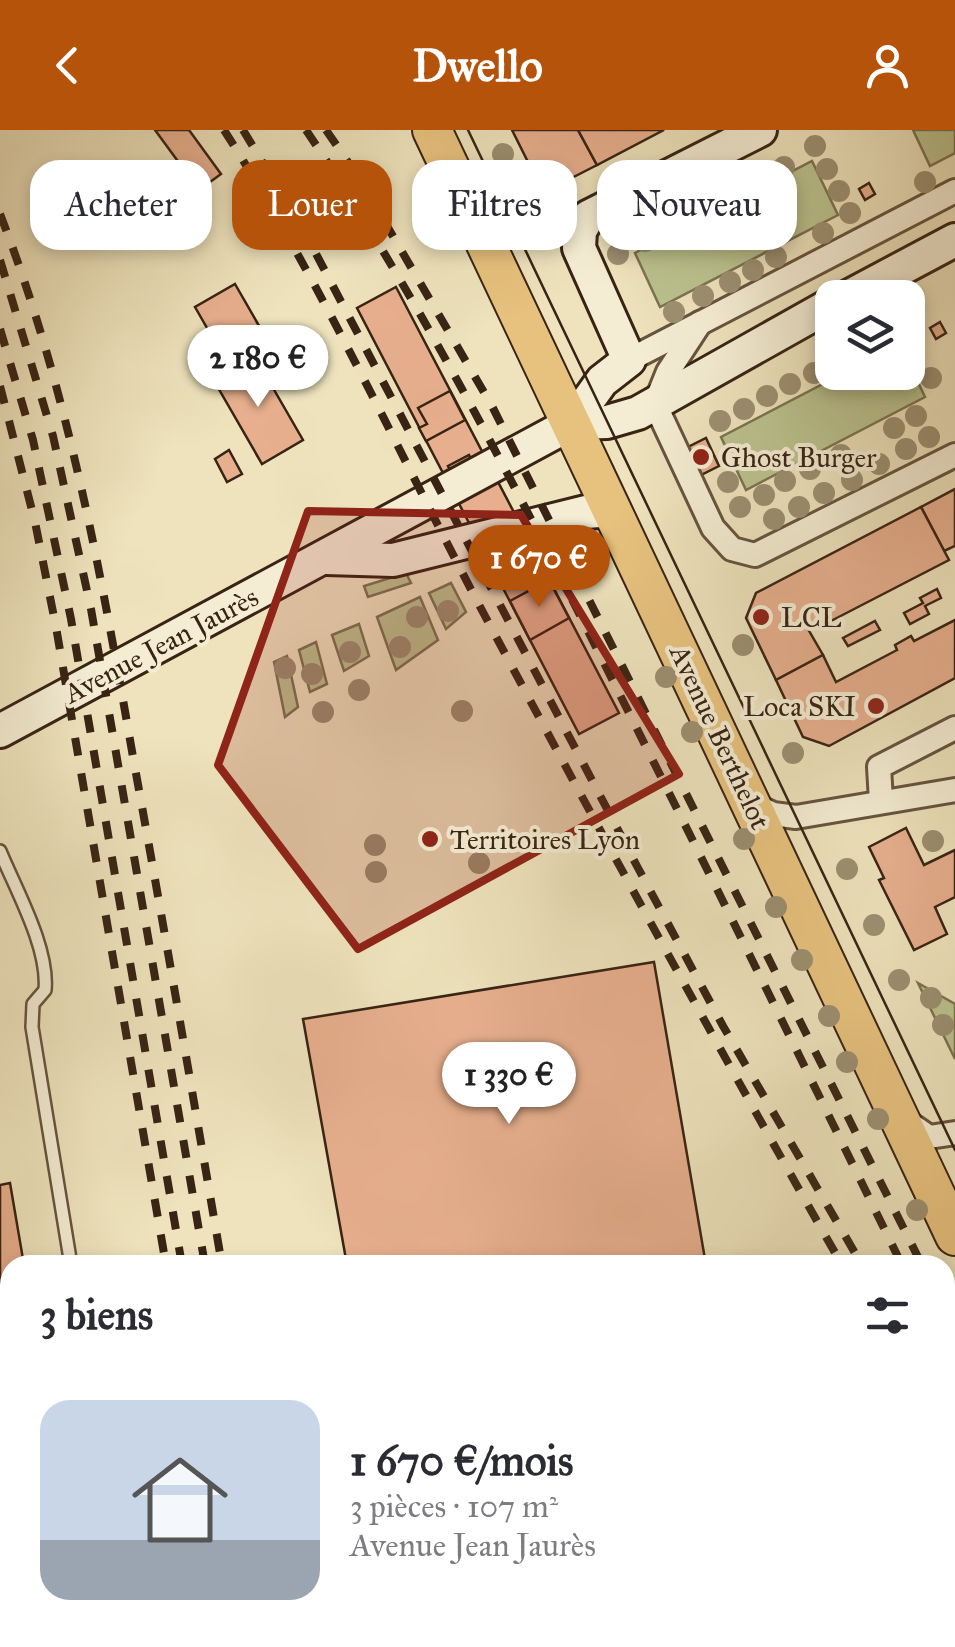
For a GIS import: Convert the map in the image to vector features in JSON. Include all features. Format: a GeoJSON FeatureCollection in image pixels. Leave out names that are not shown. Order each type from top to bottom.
{"type":"FeatureCollection","features":[{"type":"Feature","properties":{"kind":"main road","name":"Avenue Berthelot"},"geometry":{"type":"LineString","coordinates":[[432,130],[955,1236]]}},
{"type":"Feature","properties":{"kind":"main road"},"geometry":{"type":"LineString","coordinates":[[629,360],[579,248],[580,231],[588,217],[760,130]]}},
{"type":"Feature","properties":{"kind":"main road"},"geometry":{"type":"LineString","coordinates":[[880,280],[955,240]]}},
{"type":"Feature","properties":{"kind":"main road","name":"Avenue Jean Jaurès"},"geometry":{"type":"LineString","coordinates":[[0,731],[572,424],[607,422],[655,404],[815,314]]}},
{"type":"Feature","properties":{"kind":"main road","name":"Avenue Jean Jaurès"},"geometry":{"type":"LineString","coordinates":[[572,424],[602,381],[629,360]]}},
{"type":"Feature","properties":{"kind":"main road","name":"Avenue Jean Jaurès"},"geometry":{"type":"LineString","coordinates":[[322,558],[393,560],[586,512],[612,510]]}},
{"type":"Feature","properties":{"kind":"street","name":"Avenue Jean Jaurès"},"geometry":{"type":"LineString","coordinates":[[629,360],[955,191]]}},
{"type":"Feature","properties":{"kind":"street","name":"Avenue Jean Jaurès"},"geometry":{"type":"LineString","coordinates":[[655,404],[668,372],[700,323]]}},
{"type":"Feature","properties":{"kind":"street"},"geometry":{"type":"LineString","coordinates":[[655,404],[712,528],[732,550],[755,556],[955,455]]}},
{"type":"Feature","properties":{"kind":"street"},"geometry":{"type":"LineString","coordinates":[[881,801],[879,767],[955,728]]}},
{"type":"Feature","properties":{"kind":"street"},"geometry":{"type":"LineString","coordinates":[[750,803],[773,814],[796,817],[955,790]]}},
{"type":"Feature","properties":{"kind":"street"},"geometry":{"type":"LineString","coordinates":[[896,1112],[914,1130],[929,1137],[955,1133]]}},
{"type":"Feature","properties":{"kind":"lane"},"geometry":{"type":"LineString","coordinates":[[0,851],[45,969],[46,990],[33,1004],[32,1027],[69,1255]]}},
{"type":"Feature","properties":{"kind":"highlighted area"},"geometry":{"type":"Polygon","coordinates":[[[308,511],[521,515],[679,774],[358,949],[218,765],[308,511]]]}},
{"type":"Feature","properties":{"kind":"green space"},"geometry":{"type":"Polygon","coordinates":[[[913,130],[955,130],[955,153],[930,166],[913,130]]]}},
{"type":"Feature","properties":{"kind":"green space"},"geometry":{"type":"Polygon","coordinates":[[[812,161],[838,215],[797,236],[797,169],[812,161]]]}},
{"type":"Feature","properties":{"kind":"green space"},"geometry":{"type":"Polygon","coordinates":[[[641,250],[770,250],[660,307],[635,253],[641,250]]]}},
{"type":"Feature","properties":{"kind":"green space"},"geometry":{"type":"Polygon","coordinates":[[[815,388],[922,390],[925,397],[746,490],[721,437],[815,388]]]}},
{"type":"Feature","properties":{"kind":"green space"},"geometry":{"type":"Polygon","coordinates":[[[406,573],[411,583],[368,597],[364,586],[406,573]]]}},
{"type":"Feature","properties":{"kind":"green space"},"geometry":{"type":"Polygon","coordinates":[[[451,583],[466,612],[446,629],[429,593],[451,583]]]}},
{"type":"Feature","properties":{"kind":"green space"},"geometry":{"type":"Polygon","coordinates":[[[420,597],[438,640],[396,670],[377,617],[420,597]]]}},
{"type":"Feature","properties":{"kind":"green space"},"geometry":{"type":"Polygon","coordinates":[[[359,624],[369,656],[344,671],[332,635],[359,624]]]}},
{"type":"Feature","properties":{"kind":"green space"},"geometry":{"type":"Polygon","coordinates":[[[316,642],[327,684],[310,692],[299,650],[316,642]]]}},
{"type":"Feature","properties":{"kind":"green space"},"geometry":{"type":"Polygon","coordinates":[[[287,656],[298,707],[285,717],[274,662],[287,656]]]}},
{"type":"Feature","properties":{"kind":"green space"},"geometry":{"type":"Polygon","coordinates":[[[918,983],[955,1004],[955,1059],[918,983]]]}},
{"type":"Feature","properties":{"kind":"building"},"geometry":{"type":"Polygon","coordinates":[[[155,130],[189,130],[211,160],[177,160],[155,130]]]}},
{"type":"Feature","properties":{"kind":"building"},"geometry":{"type":"Polygon","coordinates":[[[512,130],[578,130],[597,165],[577,175],[577,160],[527,160],[512,130]]]}},
{"type":"Feature","properties":{"kind":"building"},"geometry":{"type":"Polygon","coordinates":[[[578,130],[664,130],[607,160],[597,160],[597,165],[578,130]]]}},
{"type":"Feature","properties":{"kind":"building"},"geometry":{"type":"Polygon","coordinates":[[[212,162],[221,174],[212,181],[212,162]]]}},
{"type":"Feature","properties":{"kind":"building"},"geometry":{"type":"Polygon","coordinates":[[[869,183],[875,194],[865,200],[859,189],[869,183]]]}},
{"type":"Feature","properties":{"kind":"building"},"geometry":{"type":"Polygon","coordinates":[[[235,284],[270,345],[230,368],[195,307],[235,284]]]}},
{"type":"Feature","properties":{"kind":"building"},"geometry":{"type":"Polygon","coordinates":[[[396,287],[619,713],[579,734],[357,308],[396,287]]]}},
{"type":"Feature","properties":{"kind":"building"},"geometry":{"type":"Polygon","coordinates":[[[940,322],[946,333],[936,339],[930,328],[940,322]]]}},
{"type":"Feature","properties":{"kind":"building"},"geometry":{"type":"Polygon","coordinates":[[[254,355],[303,440],[262,464],[213,379],[254,355]]]}},
{"type":"Feature","properties":{"kind":"building"},"geometry":{"type":"Polygon","coordinates":[[[450,391],[465,420],[426,441],[419,428],[427,424],[418,408],[450,391]]]}},
{"type":"Feature","properties":{"kind":"building","name":"Ghost Burger"},"geometry":{"type":"Polygon","coordinates":[[[706,438],[719,466],[697,477],[684,449],[706,438]]]}},
{"type":"Feature","properties":{"kind":"building"},"geometry":{"type":"Polygon","coordinates":[[[229,450],[242,474],[227,482],[215,459],[229,450]]]}},
{"type":"Feature","properties":{"kind":"building"},"geometry":{"type":"Polygon","coordinates":[[[469,455],[477,471],[456,482],[448,466],[469,455]]]}},
{"type":"Feature","properties":{"kind":"building"},"geometry":{"type":"Polygon","coordinates":[[[955,489],[955,546],[944,551],[921,507],[955,489]]]}},
{"type":"Feature","properties":{"kind":"building"},"geometry":{"type":"Polygon","coordinates":[[[921,507],[949,560],[808,629],[823,655],[776,680],[746,618],[756,593],[921,507]]]}},
{"type":"Feature","properties":{"kind":"building"},"geometry":{"type":"Polygon","coordinates":[[[549,580],[569,618],[530,640],[510,601],[549,580]]]}},
{"type":"Feature","properties":{"kind":"building"},"geometry":{"type":"Polygon","coordinates":[[[937,589],[941,598],[925,606],[929,614],[910,624],[904,613],[923,603],[920,598],[937,589]]]}},
{"type":"Feature","properties":{"kind":"building"},"geometry":{"type":"Polygon","coordinates":[[[955,620],[955,678],[829,746],[803,737],[776,680],[823,655],[836,682],[897,650],[895,645],[911,636],[914,641],[955,620]]]}},
{"type":"Feature","properties":{"kind":"building"},"geometry":{"type":"Polygon","coordinates":[[[875,621],[880,630],[848,646],[843,638],[875,621]]]}},
{"type":"Feature","properties":{"kind":"building"},"geometry":{"type":"Polygon","coordinates":[[[906,828],[924,865],[955,850],[955,897],[935,907],[947,934],[914,950],[879,880],[884,878],[869,847],[906,828]]]}},
{"type":"Feature","properties":{"kind":"building"},"geometry":{"type":"Polygon","coordinates":[[[654,962],[704,1255],[345,1255],[303,1019],[654,962]]]}},
{"type":"Feature","properties":{"kind":"building"},"geometry":{"type":"Polygon","coordinates":[[[10,1183],[22,1255],[0,1255],[0,1185],[10,1183]]]}},
{"type":"Feature","properties":{"kind":"tram line"},"geometry":{"type":"LineString","coordinates":[[468,130],[955,1150]]}},
{"type":"Feature","properties":{"kind":"railway"},"geometry":{"type":"LineString","coordinates":[[224,130],[294,249],[485,616],[836,1255]]}},
{"type":"Feature","properties":{"kind":"railway"},"geometry":{"type":"LineString","coordinates":[[243,130],[303,229],[723,1026],[856,1255]]}},
{"type":"Feature","properties":{"kind":"railway"},"geometry":{"type":"LineString","coordinates":[[306,130],[393,267],[511,480],[897,1255]]}},
{"type":"Feature","properties":{"kind":"railway"},"geometry":{"type":"LineString","coordinates":[[326,130],[359,178],[492,406],[917,1255]]}},
{"type":"Feature","properties":{"kind":"railway"},"geometry":{"type":"LineString","coordinates":[[0,214],[64,414],[95,550],[220,1255]]}},
{"type":"Feature","properties":{"kind":"railway"},"geometry":{"type":"LineString","coordinates":[[0,260],[53,436],[91,609],[203,1255]]}},
{"type":"Feature","properties":{"kind":"railway"},"geometry":{"type":"LineString","coordinates":[[0,329],[33,440],[71,619],[180,1255]]}},
{"type":"Feature","properties":{"kind":"railway"},"geometry":{"type":"LineString","coordinates":[[0,386],[35,522],[56,627],[164,1255]]}},
{"type":"Feature","properties":{"kind":"place","name":"Ghost Burger"},"geometry":{"type":"Point","coordinates":[701,457]}},
{"type":"Feature","properties":{"kind":"place","name":"LCL"},"geometry":{"type":"Point","coordinates":[761,617]}},
{"type":"Feature","properties":{"kind":"place","name":"Loca SKI"},"geometry":{"type":"Point","coordinates":[876,706]}},
{"type":"Feature","properties":{"kind":"place","name":"Territoires Lyon"},"geometry":{"type":"Point","coordinates":[430,839]}}]}
